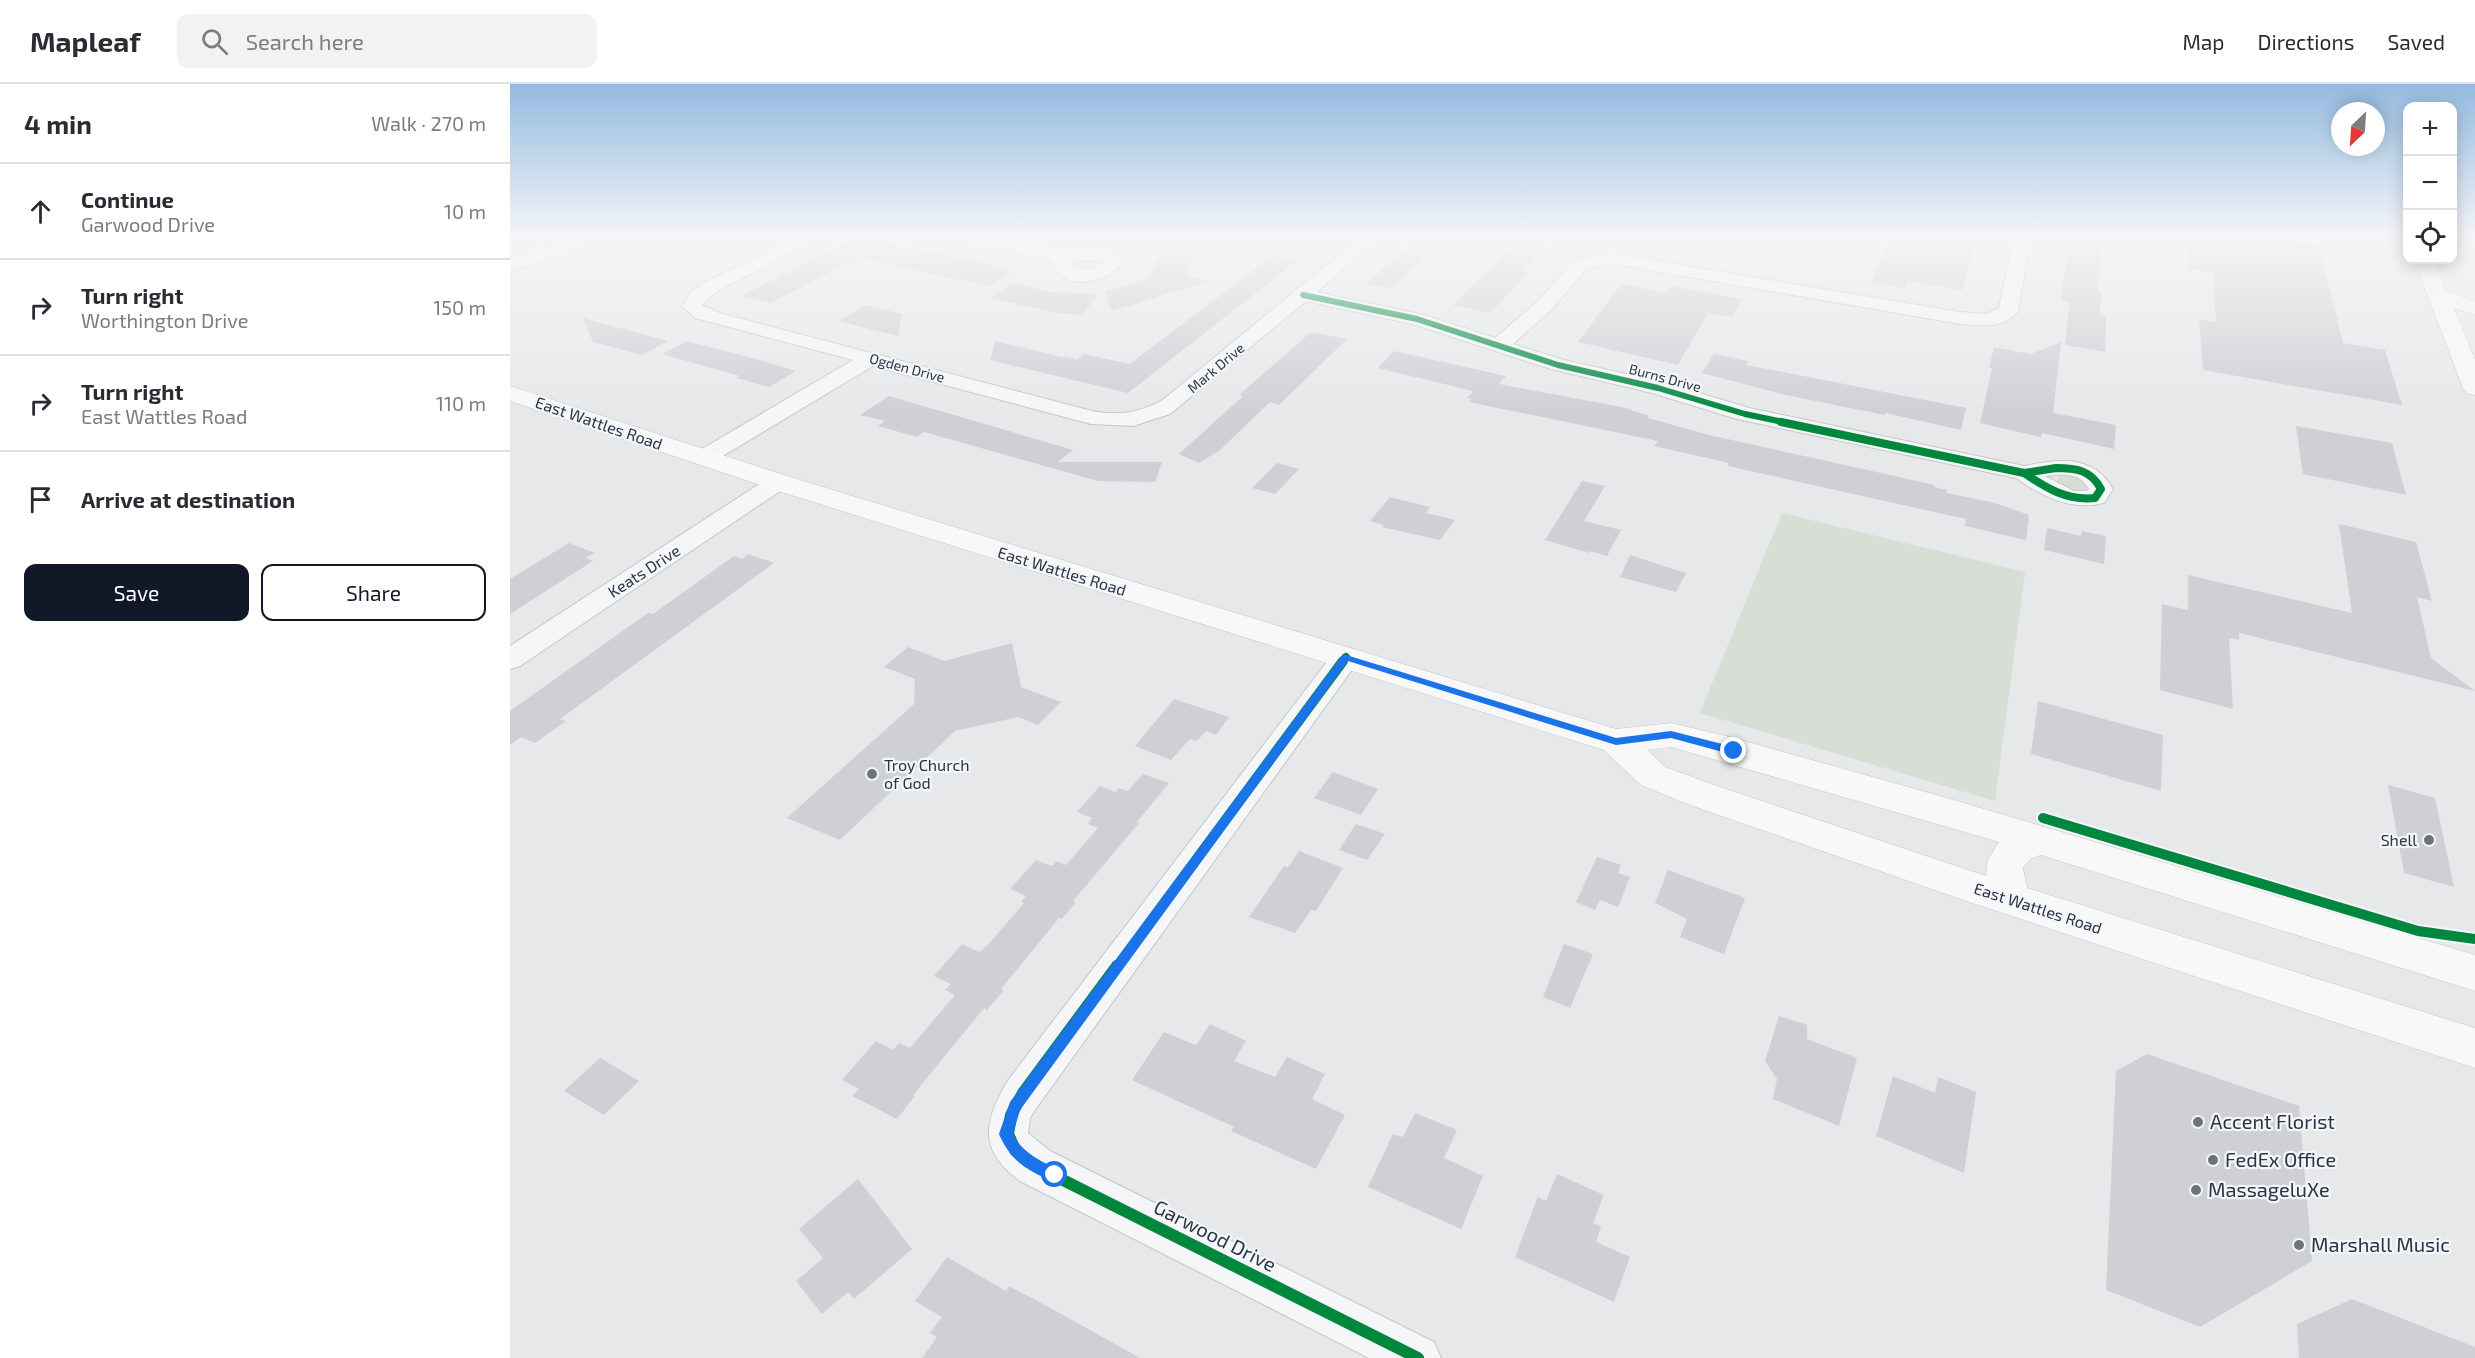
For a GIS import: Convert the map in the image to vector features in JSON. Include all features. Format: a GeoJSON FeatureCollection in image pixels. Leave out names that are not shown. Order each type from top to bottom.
{"type":"FeatureCollection","features":[{"type":"Feature","properties":{"kind":"main road"},"geometry":{"type":"LineString","coordinates":[[2438,295],[2475,388]]}},
{"type":"Feature","properties":{"kind":"main road"},"geometry":{"type":"LineString","coordinates":[[2441,295],[2475,309]]}},
{"type":"Feature","properties":{"kind":"main road","name":"East Wattles Road"},"geometry":{"type":"LineString","coordinates":[[510,393],[778,482],[1616,741],[1671,735],[1734,751],[2475,973]]}},
{"type":"Feature","properties":{"kind":"main road","name":"East Wattles Road"},"geometry":{"type":"LineString","coordinates":[[1616,741],[1653,776],[1702,795],[2012,900],[2475,1048]]}},
{"type":"Feature","properties":{"kind":"main road"},"geometry":{"type":"LineString","coordinates":[[1702,795],[1705,771],[1720,756],[1734,751]]}},
{"type":"Feature","properties":{"kind":"main road"},"geometry":{"type":"LineString","coordinates":[[2012,900],[2004,873],[2005,862],[2012,851],[2023,844],[2040,841]]}},
{"type":"Feature","properties":{"kind":"street","name":"Ogden Drive"},"geometry":{"type":"LineString","coordinates":[[700,295],[692,306],[702,314],[1101,419],[1135,420]]}},
{"type":"Feature","properties":{"kind":"street","name":"Mark Drive"},"geometry":{"type":"LineString","coordinates":[[1135,420],[1151,416],[1172,404],[1302,295]]}},
{"type":"Feature","properties":{"kind":"street","name":"Burns Drive"},"geometry":{"type":"LineString","coordinates":[[1305,295],[1417,319],[1557,365],[1658,388],[1762,418],[2024,474]]}},
{"type":"Feature","properties":{"kind":"street"},"geometry":{"type":"LineString","coordinates":[[1498,346],[1553,295]]}},
{"type":"Feature","properties":{"kind":"street"},"geometry":{"type":"LineString","coordinates":[[1828,295],[1960,318],[1996,319],[2008,311],[2011,295]]}},
{"type":"Feature","properties":{"kind":"street"},"geometry":{"type":"LineString","coordinates":[[703,458],[870,358]]}},
{"type":"Feature","properties":{"kind":"street","name":"Keats Drive"},"geometry":{"type":"LineString","coordinates":[[510,659],[778,482]]}},
{"type":"Feature","properties":{"kind":"street","name":"Garwood Drive"},"geometry":{"type":"LineString","coordinates":[[1346,657],[1023,1093],[1009,1118],[1006,1134],[1016,1153],[1035,1166],[1418,1358]]}},
{"type":"Feature","properties":{"kind":"shaded area"},"geometry":{"type":"Polygon","coordinates":[[[2077,476],[2087,484],[2087,488],[2075,492],[2064,487],[2057,483],[2058,477],[2077,476]]]}},
{"type":"Feature","properties":{"kind":"shaded area"},"geometry":{"type":"Polygon","coordinates":[[[1782,513],[2025,572],[1995,801],[1700,713],[1782,513]]]}},
{"type":"Feature","properties":{"kind":"building"},"geometry":{"type":"Polygon","coordinates":[[[742,295],[786,295],[771,303],[742,295]]]}},
{"type":"Feature","properties":{"kind":"building"},"geometry":{"type":"Polygon","coordinates":[[[994,295],[1097,295],[1082,315],[1057,313],[990,298],[994,295]]]}},
{"type":"Feature","properties":{"kind":"building"},"geometry":{"type":"Polygon","coordinates":[[[1106,295],[1162,295],[1111,311],[1106,295]]]}},
{"type":"Feature","properties":{"kind":"building"},"geometry":{"type":"Polygon","coordinates":[[[1220,295],[1253,295],[1128,393],[990,360],[995,341],[1057,356],[1077,359],[1084,354],[1130,364],[1220,295]]]}},
{"type":"Feature","properties":{"kind":"building"},"geometry":{"type":"Polygon","coordinates":[[[1463,295],[1507,295],[1490,313],[1453,305],[1463,295]]]}},
{"type":"Feature","properties":{"kind":"building"},"geometry":{"type":"Polygon","coordinates":[[[1613,295],[1723,295],[1742,299],[1732,317],[1708,313],[1678,365],[1578,342],[1613,295]]]}},
{"type":"Feature","properties":{"kind":"building"},"geometry":{"type":"Polygon","coordinates":[[[2062,295],[2101,295],[2100,315],[2106,316],[2105,352],[2065,345],[2069,303],[2061,301],[2062,295]]]}},
{"type":"Feature","properties":{"kind":"building"},"geometry":{"type":"Polygon","coordinates":[[[2214,295],[2331,295],[2343,343],[2385,350],[2402,405],[2203,370],[2199,319],[2216,322],[2214,295]]]}},
{"type":"Feature","properties":{"kind":"building"},"geometry":{"type":"Polygon","coordinates":[[[866,305],[902,314],[898,336],[838,321],[866,305]]]}},
{"type":"Feature","properties":{"kind":"building"},"geometry":{"type":"Polygon","coordinates":[[[583,318],[668,341],[642,355],[593,342],[583,318]]]}},
{"type":"Feature","properties":{"kind":"building"},"geometry":{"type":"Polygon","coordinates":[[[1311,332],[1347,339],[1279,405],[1270,402],[1220,450],[1199,463],[1179,454],[1243,396],[1239,395],[1311,332]]]}},
{"type":"Feature","properties":{"kind":"building"},"geometry":{"type":"Polygon","coordinates":[[[687,341],[796,371],[769,387],[736,378],[740,376],[662,354],[687,341]]]}},
{"type":"Feature","properties":{"kind":"building"},"geometry":{"type":"Polygon","coordinates":[[[2061,342],[2053,413],[2116,425],[2114,449],[2042,433],[2041,437],[1980,423],[1992,368],[1989,368],[1994,347],[2031,354],[2061,342]]]}},
{"type":"Feature","properties":{"kind":"building"},"geometry":{"type":"Polygon","coordinates":[[[1394,351],[1506,376],[1499,384],[1622,407],[1649,416],[1648,418],[1705,434],[1935,485],[1934,487],[1947,490],[1947,493],[1995,503],[2029,515],[2026,540],[1965,526],[1966,519],[1728,466],[1729,463],[1654,446],[1658,441],[1469,402],[1472,399],[1467,398],[1473,391],[1378,368],[1394,351]]]}},
{"type":"Feature","properties":{"kind":"building"},"geometry":{"type":"Polygon","coordinates":[[[1714,354],[1748,361],[1747,365],[1966,408],[1961,430],[1886,413],[1885,415],[1786,395],[1702,373],[1714,354]]]}},
{"type":"Feature","properties":{"kind":"building"},"geometry":{"type":"Polygon","coordinates":[[[889,396],[1073,450],[1058,462],[1162,462],[1155,482],[1098,481],[924,432],[917,437],[878,426],[885,421],[860,415],[889,396]]]}},
{"type":"Feature","properties":{"kind":"building"},"geometry":{"type":"Polygon","coordinates":[[[2296,426],[2392,443],[2406,495],[2303,474],[2296,426]]]}},
{"type":"Feature","properties":{"kind":"building"},"geometry":{"type":"Polygon","coordinates":[[[1277,463],[1299,469],[1275,494],[1252,488],[1277,463]]]}},
{"type":"Feature","properties":{"kind":"building"},"geometry":{"type":"Polygon","coordinates":[[[1582,481],[1605,486],[1584,521],[1621,530],[1607,556],[1545,540],[1582,481]]]}},
{"type":"Feature","properties":{"kind":"building"},"geometry":{"type":"Polygon","coordinates":[[[1390,497],[1430,507],[1426,513],[1455,520],[1440,540],[1382,527],[1384,525],[1370,521],[1390,497]]]}},
{"type":"Feature","properties":{"kind":"building"},"geometry":{"type":"Polygon","coordinates":[[[2339,524],[2416,542],[2432,601],[2417,597],[2431,658],[2475,691],[2239,633],[2239,640],[2229,638],[2233,709],[2160,690],[2162,604],[2188,610],[2188,575],[2352,613],[2339,524]]]}},
{"type":"Feature","properties":{"kind":"building"},"geometry":{"type":"Polygon","coordinates":[[[2047,528],[2081,536],[2082,531],[2106,536],[2104,564],[2044,550],[2047,528]]]}},
{"type":"Feature","properties":{"kind":"building"},"geometry":{"type":"Polygon","coordinates":[[[569,543],[595,553],[586,558],[593,561],[510,614],[510,579],[569,543]]]}},
{"type":"Feature","properties":{"kind":"building"},"geometry":{"type":"Polygon","coordinates":[[[748,554],[774,563],[560,719],[566,721],[535,743],[521,737],[510,745],[510,711],[648,613],[653,614],[734,556],[742,559],[748,554]]]}},
{"type":"Feature","properties":{"kind":"building"},"geometry":{"type":"Polygon","coordinates":[[[1630,555],[1686,573],[1676,592],[1620,577],[1630,555]]]}},
{"type":"Feature","properties":{"kind":"building","name":"Troy Church of God"},"geometry":{"type":"Polygon","coordinates":[[[1012,643],[1021,687],[1061,702],[1038,725],[1018,717],[955,731],[840,840],[787,818],[914,704],[915,679],[884,667],[908,647],[944,661],[1012,643]]]}},
{"type":"Feature","properties":{"kind":"building"},"geometry":{"type":"Polygon","coordinates":[[[1174,699],[1229,717],[1216,735],[1206,731],[1197,741],[1190,739],[1171,760],[1135,746],[1174,699]]]}},
{"type":"Feature","properties":{"kind":"building"},"geometry":{"type":"Polygon","coordinates":[[[2038,701],[2163,735],[2161,791],[2031,754],[2038,701]]]}},
{"type":"Feature","properties":{"kind":"building"},"geometry":{"type":"Polygon","coordinates":[[[1333,772],[1378,789],[1361,815],[1314,798],[1333,772]]]}},
{"type":"Feature","properties":{"kind":"building"},"geometry":{"type":"Polygon","coordinates":[[[1143,774],[1169,783],[1137,822],[1139,823],[1073,901],[1076,902],[1062,919],[1059,918],[1001,989],[1004,990],[987,1010],[984,1008],[913,1095],[915,1096],[897,1119],[852,1096],[859,1089],[842,1080],[876,1041],[893,1050],[899,1043],[910,1048],[955,995],[945,990],[951,984],[934,976],[962,944],[979,952],[987,946],[1024,903],[1021,902],[1026,896],[1010,889],[1036,860],[1052,866],[1057,861],[1066,865],[1098,828],[1088,824],[1092,818],[1077,812],[1100,786],[1115,792],[1119,788],[1128,791],[1143,774]]]}},
{"type":"Feature","properties":{"kind":"building"},"geometry":{"type":"Polygon","coordinates":[[[2388,785],[2435,798],[2454,887],[2404,873],[2388,785]]]}},
{"type":"Feature","properties":{"kind":"building"},"geometry":{"type":"Polygon","coordinates":[[[1356,824],[1385,834],[1367,860],[1339,850],[1356,824]]]}},
{"type":"Feature","properties":{"kind":"building"},"geometry":{"type":"Polygon","coordinates":[[[1299,851],[1343,868],[1316,911],[1311,910],[1295,933],[1249,917],[1284,866],[1288,867],[1299,851]]]}},
{"type":"Feature","properties":{"kind":"building"},"geometry":{"type":"Polygon","coordinates":[[[1597,857],[1621,865],[1618,873],[1630,877],[1618,907],[1600,900],[1595,910],[1576,902],[1597,857]]]}},
{"type":"Feature","properties":{"kind":"building"},"geometry":{"type":"Polygon","coordinates":[[[1668,870],[1745,898],[1724,954],[1680,937],[1687,919],[1655,903],[1668,870]]]}},
{"type":"Feature","properties":{"kind":"building"},"geometry":{"type":"Polygon","coordinates":[[[1564,944],[1593,954],[1570,1008],[1543,997],[1564,944]]]}},
{"type":"Feature","properties":{"kind":"building"},"geometry":{"type":"Polygon","coordinates":[[[1779,1016],[1807,1025],[1807,1039],[1857,1058],[1839,1126],[1773,1099],[1777,1079],[1765,1061],[1779,1016]]]}},
{"type":"Feature","properties":{"kind":"building"},"geometry":{"type":"Polygon","coordinates":[[[1210,1024],[1246,1041],[1234,1061],[1275,1077],[1287,1057],[1325,1074],[1312,1099],[1345,1115],[1316,1169],[1231,1131],[1234,1127],[1132,1080],[1164,1032],[1196,1045],[1210,1024]]]}},
{"type":"Feature","properties":{"kind":"building"},"geometry":{"type":"Polygon","coordinates":[[[2147,1054],[2299,1106],[2312,1261],[2200,1327],[2106,1290],[2116,1071],[2147,1054]]]}},
{"type":"Feature","properties":{"kind":"building"},"geometry":{"type":"Polygon","coordinates":[[[600,1058],[639,1081],[604,1115],[564,1091],[600,1058]]]}},
{"type":"Feature","properties":{"kind":"building"},"geometry":{"type":"Polygon","coordinates":[[[1893,1076],[1935,1093],[1938,1077],[1976,1092],[1964,1173],[1876,1136],[1893,1076]]]}},
{"type":"Feature","properties":{"kind":"building"},"geometry":{"type":"Polygon","coordinates":[[[1415,1113],[1457,1130],[1444,1158],[1483,1176],[1461,1229],[1368,1187],[1393,1134],[1403,1137],[1415,1113]]]}},
{"type":"Feature","properties":{"kind":"building"},"geometry":{"type":"Polygon","coordinates":[[[1557,1174],[1604,1195],[1593,1223],[1601,1227],[1596,1242],[1630,1257],[1614,1302],[1515,1257],[1538,1197],[1546,1201],[1557,1174]]]}},
{"type":"Feature","properties":{"kind":"building"},"geometry":{"type":"Polygon","coordinates":[[[858,1179],[912,1249],[854,1299],[848,1292],[822,1314],[796,1281],[823,1258],[799,1229],[858,1179]]]}},
{"type":"Feature","properties":{"kind":"building"},"geometry":{"type":"Polygon","coordinates":[[[947,1257],[1006,1291],[1009,1286],[1140,1358],[922,1358],[937,1337],[930,1333],[942,1317],[915,1301],[947,1257]]]}},
{"type":"Feature","properties":{"kind":"building"},"geometry":{"type":"Polygon","coordinates":[[[2352,1299],[2475,1347],[2475,1358],[2299,1358],[2297,1324],[2352,1299]]]}},
{"type":"Feature","properties":{"kind":"cycle path"},"geometry":{"type":"LineString","coordinates":[[1305,295],[1417,319],[1558,365],[1658,388],[1745,414],[2024,473]]}},
{"type":"Feature","properties":{"kind":"cycle path"},"geometry":{"type":"LineString","coordinates":[[2056,468],[2078,469],[2096,479],[2101,489],[2095,498],[2066,496],[2049,489],[2024,473],[2056,468]]}},
{"type":"Feature","properties":{"kind":"cycle path"},"geometry":{"type":"LineString","coordinates":[[1346,657],[1023,1093],[1011,1115],[1008,1134],[1015,1150],[1035,1166],[1418,1358]]}},
{"type":"Feature","properties":{"kind":"cycle path"},"geometry":{"type":"LineString","coordinates":[[2043,818],[2418,931],[2475,939]]}},
{"type":"Feature","properties":{"kind":"place","name":"Troy Church of God"},"geometry":{"type":"Point","coordinates":[872,774]}},
{"type":"Feature","properties":{"kind":"place","name":"Shell"},"geometry":{"type":"Point","coordinates":[2429,840]}},
{"type":"Feature","properties":{"kind":"place","name":"Accent Florist"},"geometry":{"type":"Point","coordinates":[2198,1122]}},
{"type":"Feature","properties":{"kind":"place","name":"FedEx Office"},"geometry":{"type":"Point","coordinates":[2213,1160]}},
{"type":"Feature","properties":{"kind":"place","name":"MassageluXe"},"geometry":{"type":"Point","coordinates":[2196,1190]}},
{"type":"Feature","properties":{"kind":"place","name":"Marshall Music"},"geometry":{"type":"Point","coordinates":[2299,1245]}},
{"type":"Feature","properties":{"kind":"route"},"geometry":{"type":"LineString","coordinates":[[1055,1175],[1035,1166],[1012,1148],[1006,1134],[1014,1106],[1346,657],[1616,741],[1671,735],[1734,751]]}}]}
